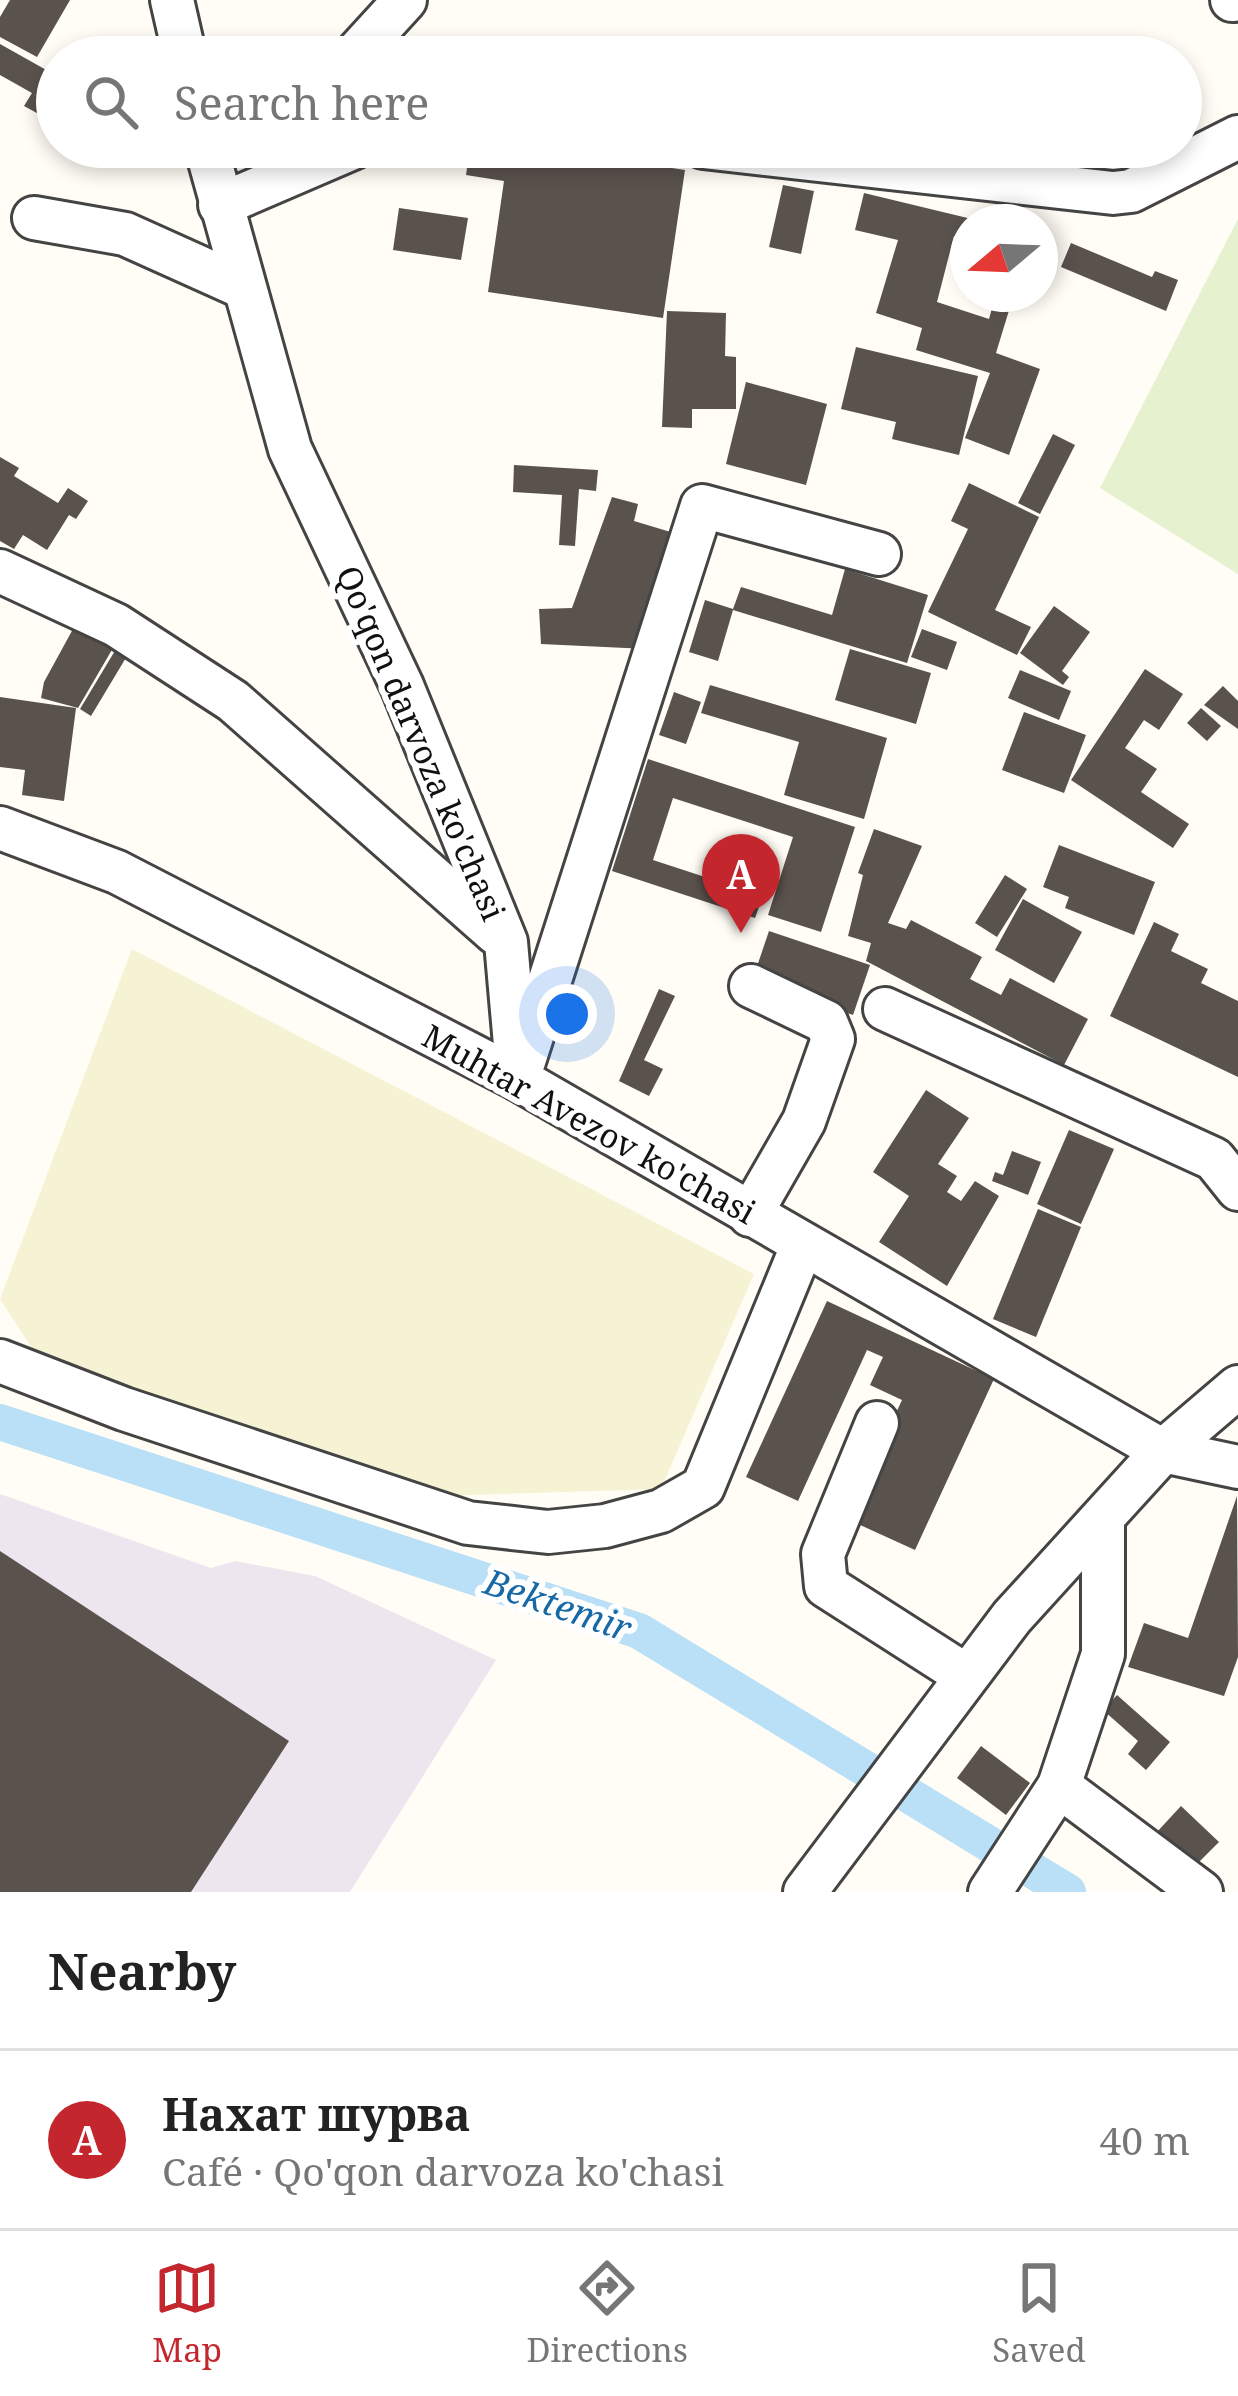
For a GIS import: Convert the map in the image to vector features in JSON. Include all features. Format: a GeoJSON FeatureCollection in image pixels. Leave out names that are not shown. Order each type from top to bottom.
{"type":"FeatureCollection","features":[{"type":"Feature","properties":{"kind":"street"},"geometry":{"type":"LineString","coordinates":[[172,0],[180,36]]}},
{"type":"Feature","properties":{"kind":"street"},"geometry":{"type":"LineString","coordinates":[[372,36],[405,0]]}},
{"type":"Feature","properties":{"kind":"street"},"geometry":{"type":"LineString","coordinates":[[1202,155],[1238,137]]}},
{"type":"Feature","properties":{"kind":"street","name":"Qo'qon darvoza ko'chasi"},"geometry":{"type":"LineString","coordinates":[[211,168],[290,449],[402,686],[506,942],[518,1079]]}},
{"type":"Feature","properties":{"kind":"street"},"geometry":{"type":"LineString","coordinates":[[220,205],[253,168]]}},
{"type":"Feature","properties":{"kind":"street"},"geometry":{"type":"LineString","coordinates":[[220,205],[306,168]]}},
{"type":"Feature","properties":{"kind":"street"},"geometry":{"type":"LineString","coordinates":[[890,168],[1113,193],[1131,191],[1177,168]]}},
{"type":"Feature","properties":{"kind":"street"},"geometry":{"type":"LineString","coordinates":[[34,218],[125,233],[243,287]]}},
{"type":"Feature","properties":{"kind":"street"},"geometry":{"type":"LineString","coordinates":[[518,1079],[702,506],[879,554]]}},
{"type":"Feature","properties":{"kind":"street"},"geometry":{"type":"LineString","coordinates":[[0,571],[116,625],[233,700],[506,942]]}},
{"type":"Feature","properties":{"kind":"street","name":"Muhtar Avezov ko'chasi"},"geometry":{"type":"LineString","coordinates":[[0,828],[117,872],[518,1079],[1163,1451],[1238,1467]]}},
{"type":"Feature","properties":{"kind":"street"},"geometry":{"type":"LineString","coordinates":[[750,1215],[804,1121],[833,1039],[826,1022],[751,986]]}},
{"type":"Feature","properties":{"kind":"street"},"geometry":{"type":"LineString","coordinates":[[885,1009],[1214,1159],[1238,1189]]}},
{"type":"Feature","properties":{"kind":"street"},"geometry":{"type":"LineString","coordinates":[[0,1361],[144,1417],[468,1523],[548,1532],[605,1526],[661,1511],[704,1487],[803,1244]]}},
{"type":"Feature","properties":{"kind":"street"},"geometry":{"type":"LineString","coordinates":[[805,1892],[964,1675],[1163,1451],[1238,1388]]}},
{"type":"Feature","properties":{"kind":"street"},"geometry":{"type":"LineString","coordinates":[[877,1423],[823,1554],[826,1586],[964,1675]]}},
{"type":"Feature","properties":{"kind":"street"},"geometry":{"type":"LineString","coordinates":[[990,1892],[1059,1786],[1103,1654],[1103,1518]]}},
{"type":"Feature","properties":{"kind":"street"},"geometry":{"type":"LineString","coordinates":[[1059,1786],[1201,1892]]}},
{"type":"Feature","properties":{"kind":"shaded area"},"geometry":{"type":"Polygon","coordinates":[[[132,949],[754,1274],[661,1489],[403,1497],[48,1373],[0,1299],[132,949]]]}},
{"type":"Feature","properties":{"kind":"shaded area"},"geometry":{"type":"Polygon","coordinates":[[[0,1494],[211,1568],[235,1561],[315,1576],[496,1660],[350,1892],[0,1892],[0,1494]]]}},
{"type":"Feature","properties":{"kind":"green space"},"geometry":{"type":"Polygon","coordinates":[[[1238,219],[1238,574],[1100,488],[1238,219]]]}},
{"type":"Feature","properties":{"kind":"building"},"geometry":{"type":"Polygon","coordinates":[[[10,0],[70,0],[49,36],[36,36],[36,56],[0,37],[0,17],[10,0]]]}},
{"type":"Feature","properties":{"kind":"building"},"geometry":{"type":"Polygon","coordinates":[[[0,44],[36,64],[36,113],[24,106],[32,93],[0,75],[0,44]]]}},
{"type":"Feature","properties":{"kind":"building"},"geometry":{"type":"Polygon","coordinates":[[[467,168],[685,170],[663,318],[488,292],[504,181],[466,175],[467,168]]]}},
{"type":"Feature","properties":{"kind":"building"},"geometry":{"type":"Polygon","coordinates":[[[783,185],[814,191],[801,254],[769,247],[783,185]]]}},
{"type":"Feature","properties":{"kind":"building"},"geometry":{"type":"Polygon","coordinates":[[[864,193],[950,214],[950,252],[937,302],[950,306],[950,312],[989,319],[991,312],[1009,312],[996,353],[1040,369],[1009,455],[965,438],[990,373],[916,350],[922,328],[876,313],[898,240],[855,230],[864,193]]]}},
{"type":"Feature","properties":{"kind":"building"},"geometry":{"type":"Polygon","coordinates":[[[399,208],[468,218],[461,260],[393,250],[399,208]]]}},
{"type":"Feature","properties":{"kind":"building"},"geometry":{"type":"Polygon","coordinates":[[[1071,243],[1152,277],[1155,271],[1178,280],[1166,311],[1061,267],[1071,243]]]}},
{"type":"Feature","properties":{"kind":"building"},"geometry":{"type":"Polygon","coordinates":[[[667,311],[726,313],[725,356],[736,357],[736,409],[692,409],[692,428],[662,427],[667,311]]]}},
{"type":"Feature","properties":{"kind":"building"},"geometry":{"type":"Polygon","coordinates":[[[856,347],[978,376],[959,455],[892,439],[896,422],[841,409],[856,347]]]}},
{"type":"Feature","properties":{"kind":"building"},"geometry":{"type":"Polygon","coordinates":[[[746,382],[827,404],[806,485],[726,464],[746,382]]]}},
{"type":"Feature","properties":{"kind":"building"},"geometry":{"type":"Polygon","coordinates":[[[1053,434],[1075,445],[1040,514],[1018,503],[1053,434]]]}},
{"type":"Feature","properties":{"kind":"building"},"geometry":{"type":"Polygon","coordinates":[[[0,457],[19,468],[14,476],[58,503],[68,488],[88,501],[76,519],[69,515],[47,550],[23,535],[14,549],[0,541],[0,457]]]}},
{"type":"Feature","properties":{"kind":"building"},"geometry":{"type":"Polygon","coordinates":[[[514,465],[598,470],[596,491],[579,489],[575,546],[559,545],[562,495],[513,492],[514,465]]]}},
{"type":"Feature","properties":{"kind":"building"},"geometry":{"type":"Polygon","coordinates":[[[969,483],[1039,517],[995,610],[1031,627],[1017,655],[928,612],[968,529],[951,521],[969,483]]]}},
{"type":"Feature","properties":{"kind":"building"},"geometry":{"type":"Polygon","coordinates":[[[612,497],[638,504],[634,521],[684,536],[647,649],[541,644],[539,609],[572,608],[612,497]]]}},
{"type":"Feature","properties":{"kind":"building"},"geometry":{"type":"Polygon","coordinates":[[[845,569],[928,595],[907,663],[733,610],[718,661],[689,652],[705,600],[733,609],[741,587],[832,615],[845,569]]]}},
{"type":"Feature","properties":{"kind":"building"},"geometry":{"type":"Polygon","coordinates":[[[1054,606],[1090,632],[1062,671],[1069,677],[1063,685],[1020,653],[1054,606]]]}},
{"type":"Feature","properties":{"kind":"building"},"geometry":{"type":"Polygon","coordinates":[[[79,618],[120,636],[78,708],[41,698],[44,682],[79,618]]]}},
{"type":"Feature","properties":{"kind":"building"},"geometry":{"type":"Polygon","coordinates":[[[922,629],[957,642],[947,670],[911,657],[922,629]]]}},
{"type":"Feature","properties":{"kind":"building"},"geometry":{"type":"Polygon","coordinates":[[[125,634],[136,641],[91,716],[80,709],[125,634]]]}},
{"type":"Feature","properties":{"kind":"building"},"geometry":{"type":"Polygon","coordinates":[[[850,649],[931,673],[916,724],[835,700],[850,649]]]}},
{"type":"Feature","properties":{"kind":"building"},"geometry":{"type":"Polygon","coordinates":[[[1145,669],[1183,694],[1159,730],[1144,720],[1125,748],[1157,769],[1141,792],[1189,824],[1173,848],[1071,780],[1145,669]]]}},
{"type":"Feature","properties":{"kind":"building"},"geometry":{"type":"Polygon","coordinates":[[[1020,670],[1071,691],[1059,720],[1008,698],[1020,670]]]}},
{"type":"Feature","properties":{"kind":"building"},"geometry":{"type":"Polygon","coordinates":[[[710,685],[887,738],[864,819],[784,795],[799,742],[701,713],[710,685]]]}},
{"type":"Feature","properties":{"kind":"building"},"geometry":{"type":"Polygon","coordinates":[[[1223,686],[1238,701],[1238,729],[1204,705],[1223,686]]]}},
{"type":"Feature","properties":{"kind":"building"},"geometry":{"type":"Polygon","coordinates":[[[674,692],[701,702],[686,744],[659,735],[674,692]]]}},
{"type":"Feature","properties":{"kind":"building"},"geometry":{"type":"Polygon","coordinates":[[[0,697],[76,708],[64,801],[22,795],[25,770],[0,767],[0,697]]]}},
{"type":"Feature","properties":{"kind":"building"},"geometry":{"type":"Polygon","coordinates":[[[1201,708],[1221,726],[1207,741],[1187,723],[1201,708]]]}},
{"type":"Feature","properties":{"kind":"building"},"geometry":{"type":"Polygon","coordinates":[[[1024,712],[1086,735],[1064,793],[1002,770],[1024,712]]]}},
{"type":"Feature","properties":{"kind":"building"},"geometry":{"type":"Polygon","coordinates":[[[648,759],[855,827],[821,932],[768,915],[793,837],[673,798],[653,860],[763,896],[755,918],[612,871],[648,759]]]}},
{"type":"Feature","properties":{"kind":"building"},"geometry":{"type":"Polygon","coordinates":[[[874,829],[922,846],[888,923],[906,929],[911,920],[982,957],[970,979],[1001,995],[1010,978],[1088,1019],[1064,1065],[866,961],[871,943],[848,936],[863,875],[858,873],[874,829]]]}},
{"type":"Feature","properties":{"kind":"building"},"geometry":{"type":"Polygon","coordinates":[[[1059,845],[1155,882],[1134,935],[1065,908],[1069,897],[1043,887],[1059,845]]]}},
{"type":"Feature","properties":{"kind":"building"},"geometry":{"type":"Polygon","coordinates":[[[1005,875],[1027,889],[997,937],[975,923],[1005,875]]]}},
{"type":"Feature","properties":{"kind":"building"},"geometry":{"type":"Polygon","coordinates":[[[1023,899],[1082,932],[1054,983],[995,950],[1023,899]]]}},
{"type":"Feature","properties":{"kind":"building"},"geometry":{"type":"Polygon","coordinates":[[[1154,922],[1179,934],[1171,951],[1208,969],[1201,983],[1238,1001],[1238,1077],[1110,1016],[1154,922]]]}},
{"type":"Feature","properties":{"kind":"building"},"geometry":{"type":"Polygon","coordinates":[[[769,931],[870,965],[853,1015],[752,981],[769,931]]]}},
{"type":"Feature","properties":{"kind":"building"},"geometry":{"type":"Polygon","coordinates":[[[659,989],[675,996],[644,1060],[663,1069],[649,1096],[619,1081],[659,989]]]}},
{"type":"Feature","properties":{"kind":"building"},"geometry":{"type":"Polygon","coordinates":[[[926,1090],[969,1118],[938,1164],[957,1176],[947,1192],[961,1201],[975,1181],[999,1196],[947,1286],[879,1242],[909,1196],[873,1172],[926,1090]]]}},
{"type":"Feature","properties":{"kind":"building"},"geometry":{"type":"Polygon","coordinates":[[[1069,1130],[1114,1149],[1081,1224],[1037,1204],[1069,1130]]]}},
{"type":"Feature","properties":{"kind":"building"},"geometry":{"type":"Polygon","coordinates":[[[1012,1151],[1041,1162],[1028,1195],[992,1181],[995,1172],[1003,1175],[1012,1151]]]}},
{"type":"Feature","properties":{"kind":"building"},"geometry":{"type":"Polygon","coordinates":[[[1038,1209],[1081,1227],[1036,1337],[993,1319],[1038,1209]]]}},
{"type":"Feature","properties":{"kind":"building"},"geometry":{"type":"Polygon","coordinates":[[[827,1301],[994,1379],[915,1550],[847,1519],[902,1400],[870,1385],[883,1357],[867,1350],[798,1501],[746,1477],[827,1301]]]}},
{"type":"Feature","properties":{"kind":"building"},"geometry":{"type":"Polygon","coordinates":[[[1237,1496],[1238,1657],[1224,1696],[1128,1667],[1144,1623],[1188,1638],[1237,1496]]]}},
{"type":"Feature","properties":{"kind":"building"},"geometry":{"type":"Polygon","coordinates":[[[0,1551],[289,1741],[191,1892],[0,1892],[0,1551]]]}},
{"type":"Feature","properties":{"kind":"building"},"geometry":{"type":"Polygon","coordinates":[[[1117,1695],[1170,1742],[1146,1770],[1128,1754],[1138,1741],[1103,1710],[1117,1695]]]}},
{"type":"Feature","properties":{"kind":"building"},"geometry":{"type":"Polygon","coordinates":[[[981,1746],[1030,1783],[1006,1815],[957,1778],[981,1746]]]}},
{"type":"Feature","properties":{"kind":"building"},"geometry":{"type":"Polygon","coordinates":[[[1181,1806],[1219,1842],[1193,1868],[1156,1833],[1181,1806]]]}},
{"type":"Feature","properties":{"kind":"waterway","name":"Bektemir"},"geometry":{"type":"LineString","coordinates":[[0,1422],[639,1631],[1068,1892]]}},
{"type":"Feature","properties":{"kind":"place","name":"Нахат шурва"},"geometry":{"type":"Point","coordinates":[741,933]}}]}
